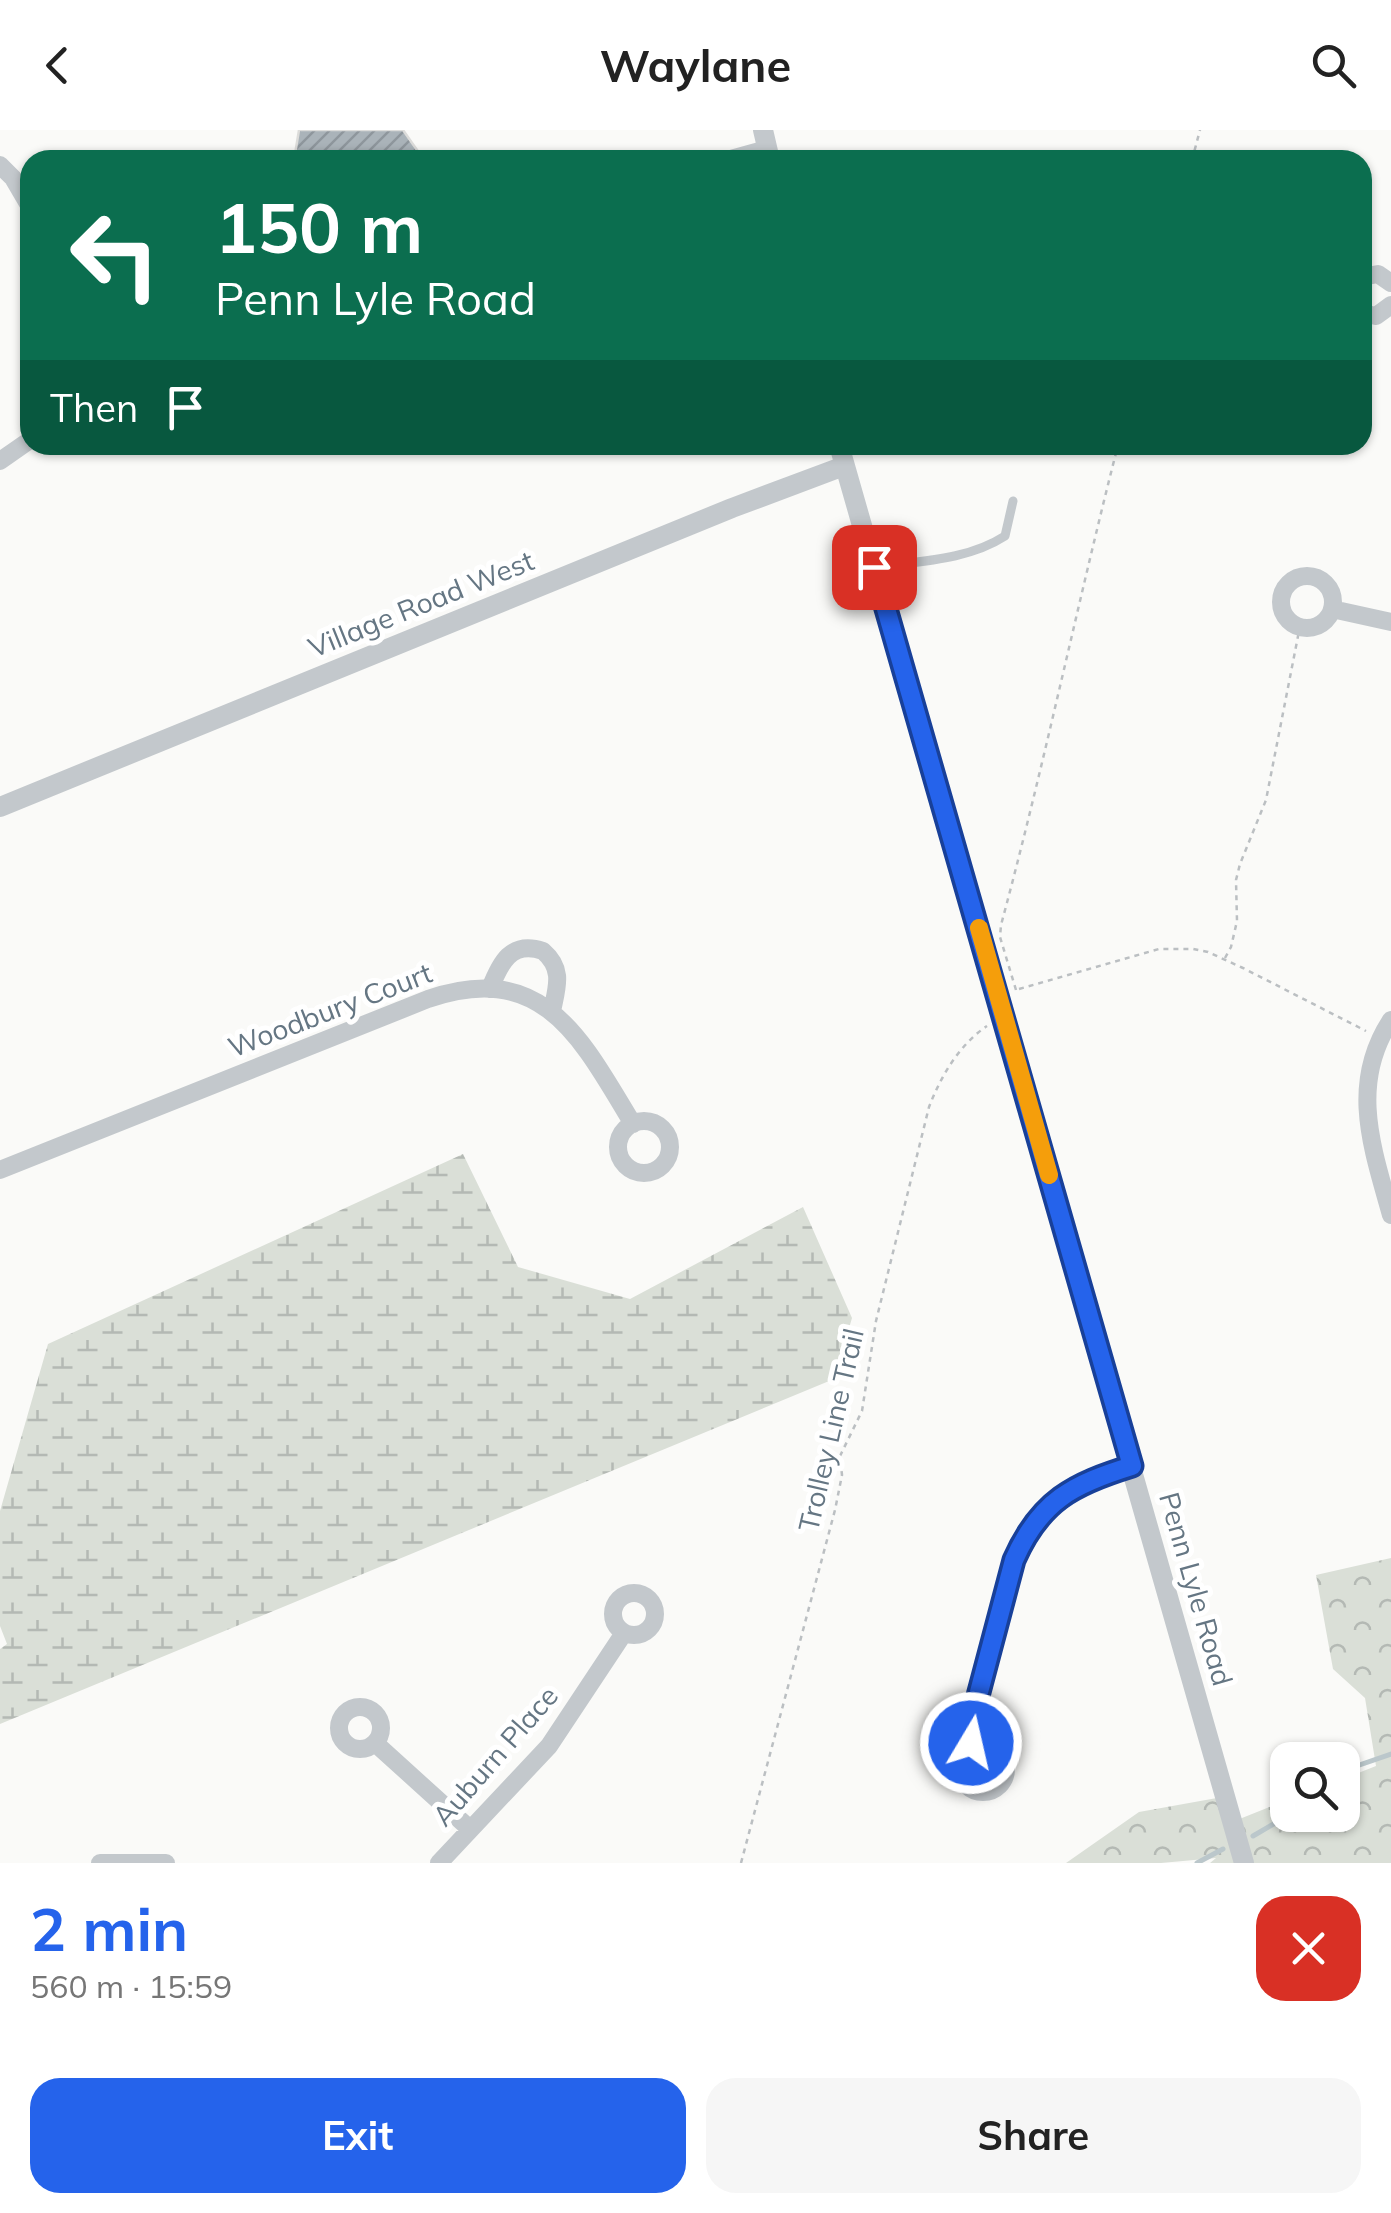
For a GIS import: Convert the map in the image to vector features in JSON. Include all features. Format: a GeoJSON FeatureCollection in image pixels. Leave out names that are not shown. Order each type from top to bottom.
{"type":"FeatureCollection","features":[{"type":"Feature","properties":{"kind":"street"},"geometry":{"type":"LineString","coordinates":[[0,165],[20,190]]}},
{"type":"Feature","properties":{"kind":"street","name":"Penn Lyle Road"},"geometry":{"type":"LineString","coordinates":[[842,456],[1244,1863]]}},
{"type":"Feature","properties":{"kind":"street","name":"Village Road West"},"geometry":{"type":"LineString","coordinates":[[0,807],[588,566],[842,456]]}},
{"type":"Feature","properties":{"kind":"street"},"geometry":{"type":"LineString","coordinates":[[1308,576],[1323,582],[1330,590],[1332,609],[1321,624],[1308,628],[1288,621],[1281,603],[1285,588],[1308,576]]}},
{"type":"Feature","properties":{"kind":"street"},"geometry":{"type":"LineString","coordinates":[[1332,609],[1391,622]]}},
{"type":"Feature","properties":{"kind":"street"},"geometry":{"type":"LineString","coordinates":[[490,989],[499,966],[512,951],[543,951],[552,959],[559,980],[552,1011]]}},
{"type":"Feature","properties":{"kind":"street","name":"Woodbury Court"},"geometry":{"type":"LineString","coordinates":[[0,1170],[428,998],[467,989],[523,996],[552,1011],[582,1040],[634,1124]]}},
{"type":"Feature","properties":{"kind":"street"},"geometry":{"type":"LineString","coordinates":[[1391,1020],[1370,1066],[1366,1116],[1391,1214]]}},
{"type":"Feature","properties":{"kind":"street"},"geometry":{"type":"LineString","coordinates":[[972,1748],[970,1726],[1014,1560],[1024,1538],[1045,1510],[1072,1489],[1132,1466]]}},
{"type":"Feature","properties":{"kind":"street","name":"Auburn Place"},"geometry":{"type":"LineString","coordinates":[[438,1863],[548,1746],[624,1633]]}},
{"type":"Feature","properties":{"kind":"street"},"geometry":{"type":"LineString","coordinates":[[375,1743],[470,1830]]}},
{"type":"Feature","properties":{"kind":"street"},"geometry":{"type":"LineString","coordinates":[[100,1863],[166,1863]]}},
{"type":"Feature","properties":{"kind":"lane"},"geometry":{"type":"LineString","coordinates":[[874,567],[986,548],[1005,536],[1013,501]]}},
{"type":"Feature","properties":{"kind":"path"},"geometry":{"type":"LineString","coordinates":[[1115,455],[1000,925],[1016,990],[1159,949],[1193,949],[1224,960],[1380,1038]]}},
{"type":"Feature","properties":{"kind":"path"},"geometry":{"type":"LineString","coordinates":[[1224,960],[1236,921],[1236,880],[1266,800],[1300,626]]}},
{"type":"Feature","properties":{"kind":"path","name":"Trolley Line Trail"},"geometry":{"type":"LineString","coordinates":[[741,1863],[835,1510],[842,1475],[840,1456],[862,1412],[876,1321],[929,1107],[940,1081],[972,1036],[991,1023]]}},
{"type":"Feature","properties":{"kind":"green space"},"geometry":{"type":"Polygon","coordinates":[[[463,1154],[518,1267],[630,1299],[803,1207],[852,1318],[834,1379],[0,1724],[0,1649],[7,1644],[0,1626],[0,1511],[48,1344],[463,1154]]]}},
{"type":"Feature","properties":{"kind":"green space"},"geometry":{"type":"Polygon","coordinates":[[[1391,1558],[1391,1863],[1210,1863],[1216,1858],[1161,1863],[1066,1863],[1139,1812],[1228,1796],[1237,1820],[1270,1807],[1270,1832],[1360,1832],[1360,1772],[1376,1766],[1365,1698],[1333,1669],[1316,1575],[1391,1558]]]}},
{"type":"Feature","properties":{"kind":"building"},"geometry":{"type":"Polygon","coordinates":[[[299,130],[403,130],[417,150],[296,150],[299,130]]]}},
{"type":"Feature","properties":{"kind":"waterway"},"geometry":{"type":"LineString","coordinates":[[1360,1765],[1391,1754]]}},
{"type":"Feature","properties":{"kind":"waterway"},"geometry":{"type":"LineString","coordinates":[[1253,1836],[1270,1826]]}},
{"type":"Feature","properties":{"kind":"waterway"},"geometry":{"type":"LineString","coordinates":[[1197,1863],[1223,1849]]}},
{"type":"Feature","properties":{"kind":"slow traffic"},"geometry":{"type":"LineString","coordinates":[[979,928],[1049,1175]]}},
{"type":"Feature","properties":{"kind":"route"},"geometry":{"type":"LineString","coordinates":[[874,567],[1132,1466],[1072,1489],[1037,1518],[1024,1538],[1014,1560],[970,1726],[971,1743]]}}]}
